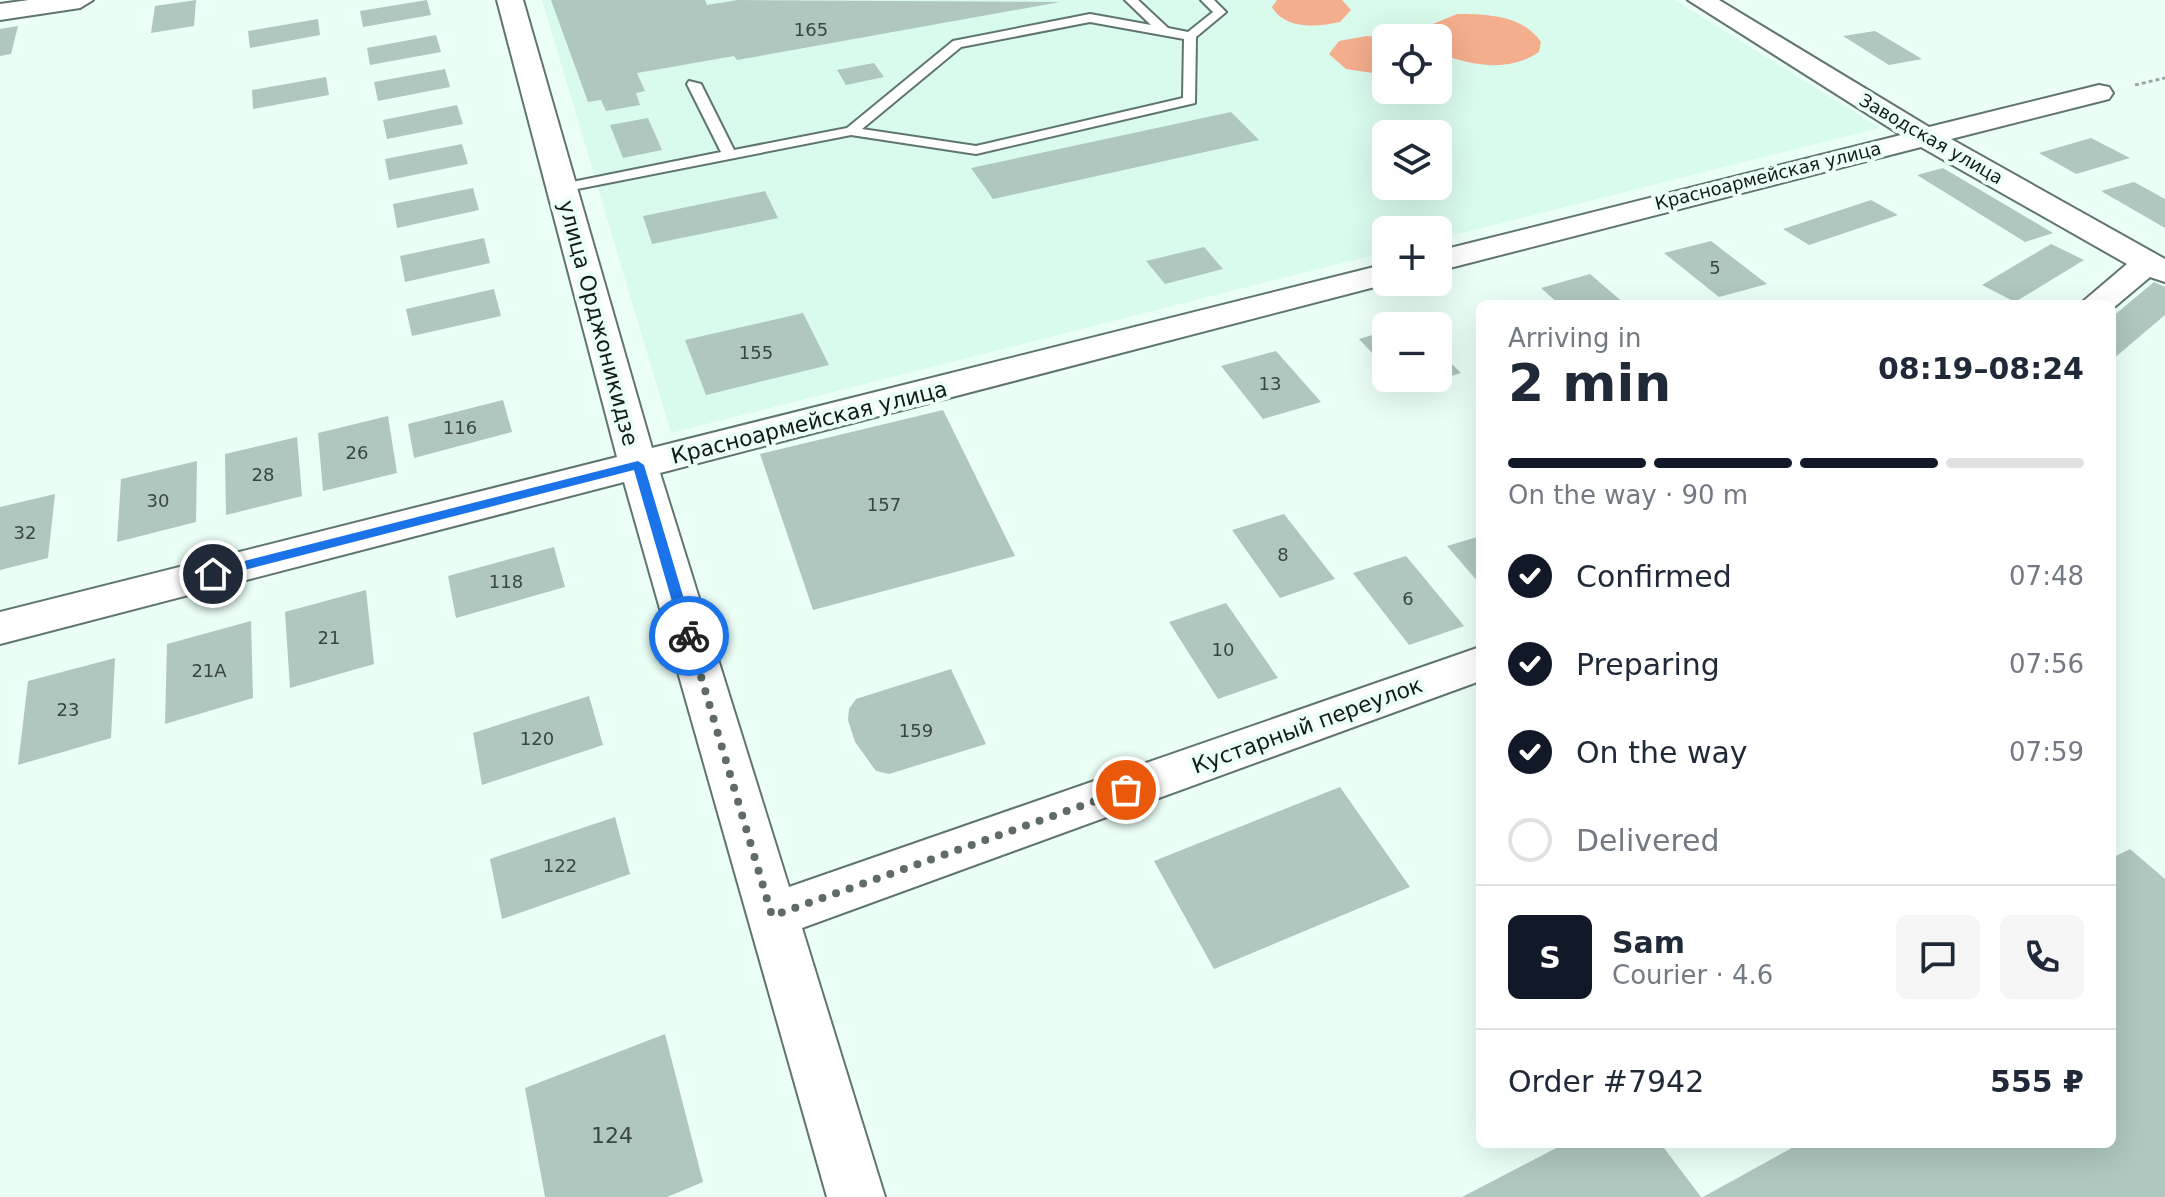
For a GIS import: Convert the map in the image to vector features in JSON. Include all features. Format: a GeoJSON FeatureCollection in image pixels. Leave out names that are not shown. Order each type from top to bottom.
{"type":"FeatureCollection","features":[{"type":"Feature","properties":{"kind":"street"},"geometry":{"type":"LineString","coordinates":[[0,12],[80,0]]}},
{"type":"Feature","properties":{"kind":"street","name":"улица Орджоникидзе"},"geometry":{"type":"LineString","coordinates":[[510,0],[638,465],[856,1197]]}},
{"type":"Feature","properties":{"kind":"street","name":"Заводская улица"},"geometry":{"type":"LineString","coordinates":[[1701,0],[1923,136],[2157,267]]}},
{"type":"Feature","properties":{"kind":"street","name":"Красноармейская улица"},"geometry":{"type":"LineString","coordinates":[[1452,257],[2099,93]]}},
{"type":"Feature","properties":{"kind":"street"},"geometry":{"type":"LineString","coordinates":[[2103,300],[2157,267]]}},
{"type":"Feature","properties":{"kind":"street","name":"Красноармейская улица"},"geometry":{"type":"LineString","coordinates":[[0,628],[1372,278]]}},
{"type":"Feature","properties":{"kind":"street","name":"Кустарный переулок"},"geometry":{"type":"LineString","coordinates":[[772,916],[1476,665]]}},
{"type":"Feature","properties":{"kind":"lane"},"geometry":{"type":"LineString","coordinates":[[1131,0],[1162,29]]}},
{"type":"Feature","properties":{"kind":"lane"},"geometry":{"type":"LineString","coordinates":[[1190,36],[1220,12],[1207,0]]}},
{"type":"Feature","properties":{"kind":"lane"},"geometry":{"type":"LineString","coordinates":[[851,131],[957,44],[1090,18],[1190,36]]}},
{"type":"Feature","properties":{"kind":"lane"},"geometry":{"type":"LineString","coordinates":[[562,188],[851,131],[976,150],[1190,100],[1190,36]]}},
{"type":"Feature","properties":{"kind":"lane"},"geometry":{"type":"LineString","coordinates":[[694,84],[729,155]]}},
{"type":"Feature","properties":{"kind":"shaded area"},"geometry":{"type":"Polygon","coordinates":[[[542,0],[1675,0],[1880,128],[1452,235],[1452,216],[1372,216],[1372,256],[671,433],[542,0]]]}},
{"type":"Feature","properties":{"kind":"shaded area"},"geometry":{"type":"Polygon","coordinates":[[[1277,0],[1342,0],[1351,10],[1340,22],[1303,25],[1285,20],[1278,14],[1272,7],[1277,0]]]}},
{"type":"Feature","properties":{"kind":"shaded area"},"geometry":{"type":"Polygon","coordinates":[[[1457,14],[1503,18],[1533,33],[1541,42],[1539,52],[1504,65],[1468,62],[1452,58],[1452,24],[1433,24],[1457,14]]]}},
{"type":"Feature","properties":{"kind":"shaded area"},"geometry":{"type":"Polygon","coordinates":[[[1372,36],[1372,73],[1346,69],[1329,54],[1339,41],[1372,36]]]}},
{"type":"Feature","properties":{"kind":"building"},"geometry":{"type":"Polygon","coordinates":[[[196,0],[194,26],[151,33],[155,6],[196,0]]]}},
{"type":"Feature","properties":{"kind":"building"},"geometry":{"type":"Polygon","coordinates":[[[427,0],[431,15],[363,27],[360,11],[427,0]]]}},
{"type":"Feature","properties":{"kind":"building"},"geometry":{"type":"Polygon","coordinates":[[[551,0],[705,0],[707,5],[738,0],[1060,2],[737,60],[734,56],[637,73],[645,91],[636,93],[640,105],[606,111],[601,100],[588,102],[551,0]]]}},
{"type":"Feature","properties":{"kind":"building"},"geometry":{"type":"Polygon","coordinates":[[[318,19],[320,35],[250,48],[248,31],[318,19]]]}},
{"type":"Feature","properties":{"kind":"building"},"geometry":{"type":"Polygon","coordinates":[[[18,26],[11,54],[0,56],[0,29],[18,26]]]}},
{"type":"Feature","properties":{"kind":"building"},"geometry":{"type":"Polygon","coordinates":[[[1875,31],[1922,59],[1889,65],[1843,36],[1875,31]]]}},
{"type":"Feature","properties":{"kind":"building"},"geometry":{"type":"Polygon","coordinates":[[[436,35],[441,52],[370,65],[367,48],[436,35]]]}},
{"type":"Feature","properties":{"kind":"building"},"geometry":{"type":"Polygon","coordinates":[[[874,63],[884,77],[846,85],[837,70],[874,63]]]}},
{"type":"Feature","properties":{"kind":"building"},"geometry":{"type":"Polygon","coordinates":[[[445,69],[450,87],[378,101],[374,82],[445,69]]]}},
{"type":"Feature","properties":{"kind":"building"},"geometry":{"type":"Polygon","coordinates":[[[326,77],[329,95],[253,109],[252,90],[326,77]]]}},
{"type":"Feature","properties":{"kind":"building"},"geometry":{"type":"Polygon","coordinates":[[[457,105],[463,124],[387,139],[383,120],[457,105]]]}},
{"type":"Feature","properties":{"kind":"building"},"geometry":{"type":"Polygon","coordinates":[[[1231,112],[1259,140],[993,199],[971,168],[1231,112]]]}},
{"type":"Feature","properties":{"kind":"building"},"geometry":{"type":"Polygon","coordinates":[[[648,118],[662,150],[623,158],[610,125],[648,118]]]}},
{"type":"Feature","properties":{"kind":"building"},"geometry":{"type":"Polygon","coordinates":[[[2091,138],[2130,158],[2076,174],[2039,153],[2091,138]]]}},
{"type":"Feature","properties":{"kind":"building"},"geometry":{"type":"Polygon","coordinates":[[[462,144],[468,164],[389,180],[385,159],[462,144]]]}},
{"type":"Feature","properties":{"kind":"building"},"geometry":{"type":"Polygon","coordinates":[[[1943,168],[2053,233],[2025,242],[1917,175],[1943,168]]]}},
{"type":"Feature","properties":{"kind":"building"},"geometry":{"type":"Polygon","coordinates":[[[2134,182],[2165,199],[2165,228],[2101,191],[2134,182]]]}},
{"type":"Feature","properties":{"kind":"building"},"geometry":{"type":"Polygon","coordinates":[[[473,188],[479,210],[397,228],[393,204],[473,188]]]}},
{"type":"Feature","properties":{"kind":"building"},"geometry":{"type":"Polygon","coordinates":[[[765,191],[778,218],[652,244],[643,216],[765,191]]]}},
{"type":"Feature","properties":{"kind":"building"},"geometry":{"type":"Polygon","coordinates":[[[1871,200],[1898,215],[1809,245],[1783,229],[1871,200]]]}},
{"type":"Feature","properties":{"kind":"building"},"geometry":{"type":"Polygon","coordinates":[[[484,238],[490,263],[405,282],[400,256],[484,238]]]}},
{"type":"Feature","properties":{"kind":"building"},"geometry":{"type":"Polygon","coordinates":[[[1711,241],[1767,284],[1719,297],[1664,253],[1711,241]]]}},
{"type":"Feature","properties":{"kind":"building"},"geometry":{"type":"Polygon","coordinates":[[[2051,244],[2084,260],[2018,300],[2011,300],[1982,285],[2051,244]]]}},
{"type":"Feature","properties":{"kind":"building"},"geometry":{"type":"Polygon","coordinates":[[[1204,247],[1223,269],[1165,284],[1146,261],[1204,247]]]}},
{"type":"Feature","properties":{"kind":"building"},"geometry":{"type":"Polygon","coordinates":[[[1590,274],[1620,300],[1554,300],[1541,288],[1590,274]]]}},
{"type":"Feature","properties":{"kind":"building"},"geometry":{"type":"Polygon","coordinates":[[[2154,282],[2165,287],[2165,315],[2116,357],[2116,314],[2154,282]]]}},
{"type":"Feature","properties":{"kind":"building"},"geometry":{"type":"Polygon","coordinates":[[[494,289],[501,316],[412,336],[406,309],[494,289]]]}},
{"type":"Feature","properties":{"kind":"building"},"geometry":{"type":"Polygon","coordinates":[[[803,313],[829,365],[706,395],[685,340],[803,313]]]}},
{"type":"Feature","properties":{"kind":"building"},"geometry":{"type":"Polygon","coordinates":[[[1372,335],[1372,353],[1359,339],[1372,335]]]}},
{"type":"Feature","properties":{"kind":"building"},"geometry":{"type":"Polygon","coordinates":[[[1276,351],[1321,402],[1263,419],[1221,366],[1276,351]]]}},
{"type":"Feature","properties":{"kind":"building"},"geometry":{"type":"Polygon","coordinates":[[[1452,364],[1461,373],[1452,376],[1452,364]]]}},
{"type":"Feature","properties":{"kind":"building"},"geometry":{"type":"Polygon","coordinates":[[[503,400],[512,432],[414,458],[408,424],[503,400]]]}},
{"type":"Feature","properties":{"kind":"building"},"geometry":{"type":"Polygon","coordinates":[[[943,410],[1015,556],[813,610],[760,454],[943,410]]]}},
{"type":"Feature","properties":{"kind":"building"},"geometry":{"type":"Polygon","coordinates":[[[388,416],[397,473],[323,491],[318,433],[388,416]]]}},
{"type":"Feature","properties":{"kind":"building"},"geometry":{"type":"Polygon","coordinates":[[[297,437],[302,496],[226,515],[225,454],[297,437]]]}},
{"type":"Feature","properties":{"kind":"building"},"geometry":{"type":"Polygon","coordinates":[[[197,461],[196,522],[117,542],[121,479],[197,461]]]}},
{"type":"Feature","properties":{"kind":"building"},"geometry":{"type":"Polygon","coordinates":[[[55,494],[48,558],[0,570],[0,507],[55,494]]]}},
{"type":"Feature","properties":{"kind":"building"},"geometry":{"type":"Polygon","coordinates":[[[1284,514],[1335,579],[1280,598],[1232,530],[1284,514]]]}},
{"type":"Feature","properties":{"kind":"building"},"geometry":{"type":"Polygon","coordinates":[[[1476,537],[1476,579],[1447,546],[1476,537]]]}},
{"type":"Feature","properties":{"kind":"building"},"geometry":{"type":"Polygon","coordinates":[[[554,547],[565,587],[456,618],[448,576],[554,547]]]}},
{"type":"Feature","properties":{"kind":"building"},"geometry":{"type":"Polygon","coordinates":[[[1406,556],[1464,626],[1409,645],[1353,573],[1406,556]]]}},
{"type":"Feature","properties":{"kind":"building"},"geometry":{"type":"Polygon","coordinates":[[[366,590],[374,664],[290,688],[285,612],[366,590]]]}},
{"type":"Feature","properties":{"kind":"building"},"geometry":{"type":"Polygon","coordinates":[[[1226,603],[1278,678],[1218,699],[1169,622],[1226,603]]]}},
{"type":"Feature","properties":{"kind":"building"},"geometry":{"type":"Polygon","coordinates":[[[251,621],[253,698],[165,724],[167,644],[251,621]]]}},
{"type":"Feature","properties":{"kind":"building"},"geometry":{"type":"Polygon","coordinates":[[[115,658],[111,738],[18,765],[28,681],[115,658]]]}},
{"type":"Feature","properties":{"kind":"building"},"geometry":{"type":"Polygon","coordinates":[[[951,669],[986,744],[889,774],[876,771],[855,742],[848,720],[849,709],[856,699],[951,669]]]}},
{"type":"Feature","properties":{"kind":"building"},"geometry":{"type":"Polygon","coordinates":[[[589,696],[603,745],[482,785],[473,733],[589,696]]]}},
{"type":"Feature","properties":{"kind":"building"},"geometry":{"type":"Polygon","coordinates":[[[1340,787],[1410,887],[1214,969],[1154,861],[1340,787]]]}},
{"type":"Feature","properties":{"kind":"building"},"geometry":{"type":"Polygon","coordinates":[[[615,817],[630,874],[502,919],[490,859],[615,817]]]}},
{"type":"Feature","properties":{"kind":"building"},"geometry":{"type":"Polygon","coordinates":[[[2130,849],[2165,879],[2165,1197],[1703,1197],[1792,1148],[2116,1148],[2116,856],[2130,849]]]}},
{"type":"Feature","properties":{"kind":"building"},"geometry":{"type":"Polygon","coordinates":[[[665,1034],[703,1182],[667,1197],[545,1197],[525,1088],[665,1034]]]}},
{"type":"Feature","properties":{"kind":"building"},"geometry":{"type":"Polygon","coordinates":[[[1556,1148],[1664,1148],[1701,1197],[1462,1197],[1556,1148]]]}},
{"type":"Feature","properties":{"kind":"way so far"},"geometry":{"type":"LineString","coordinates":[[689,636],[772,916],[1126,790]]}},
{"type":"Feature","properties":{"kind":"route"},"geometry":{"type":"LineString","coordinates":[[213,574],[638,465],[689,636]]}}]}
